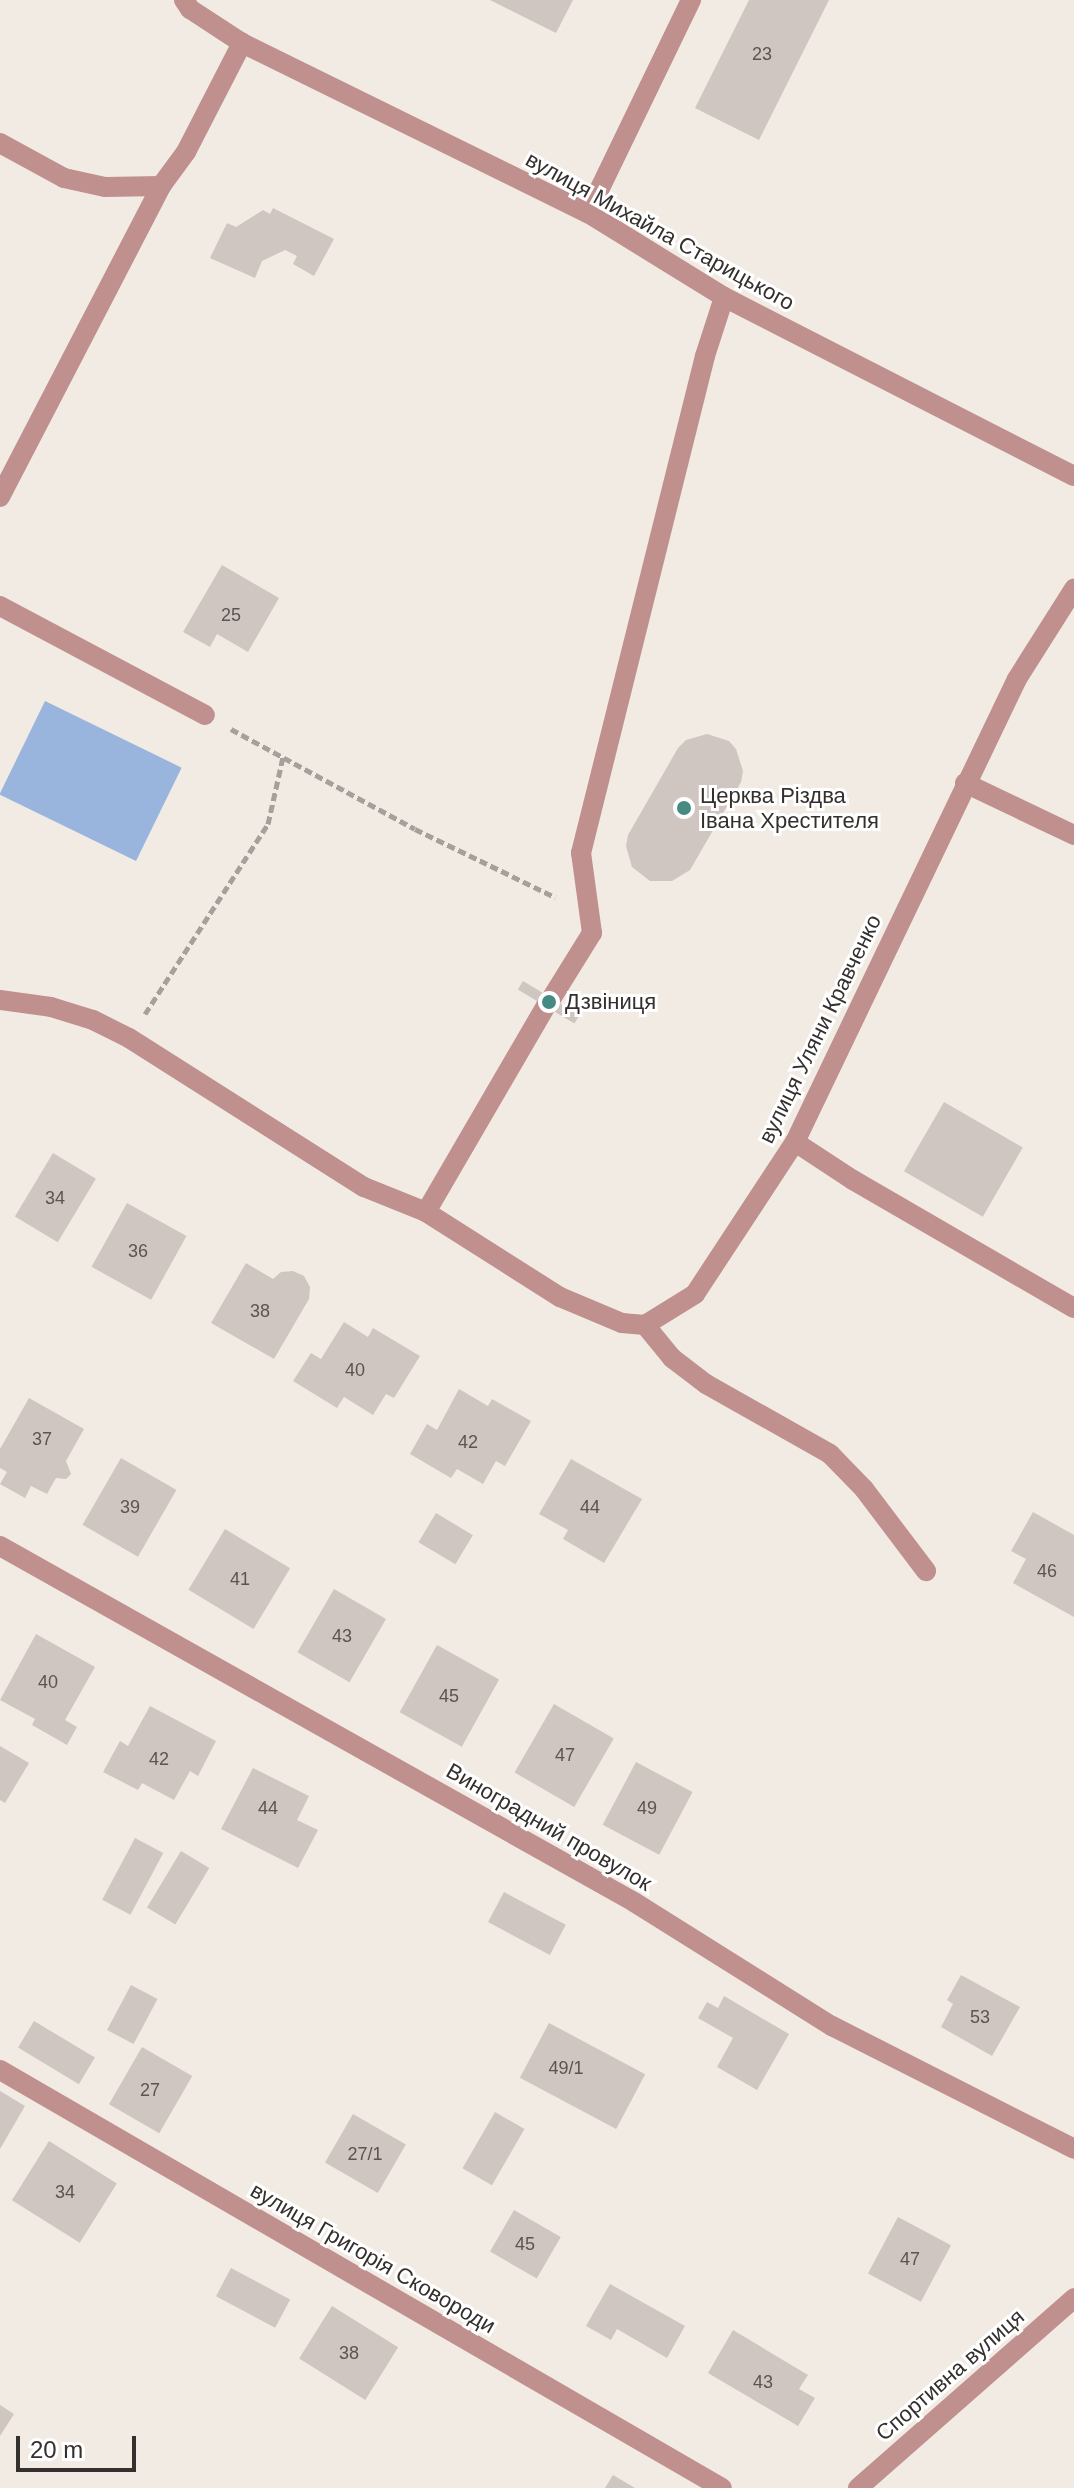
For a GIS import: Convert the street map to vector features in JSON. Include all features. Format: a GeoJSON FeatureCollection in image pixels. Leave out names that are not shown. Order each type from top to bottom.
{"type":"FeatureCollection","features":[{"type":"Feature","properties":{"kind":"street","name":"вулиця Михайла Старицького"},"geometry":{"type":"LineString","coordinates":[[184,0],[190,9],[242,43],[588,213],[724,297],[1074,476]]}},
{"type":"Feature","properties":{"kind":"street"},"geometry":{"type":"LineString","coordinates":[[588,213],[691,0]]}},
{"type":"Feature","properties":{"kind":"street"},"geometry":{"type":"LineString","coordinates":[[0,497],[161,186],[186,152],[242,43]]}},
{"type":"Feature","properties":{"kind":"street"},"geometry":{"type":"LineString","coordinates":[[0,143],[64,178],[105,187],[161,186]]}},
{"type":"Feature","properties":{"kind":"street"},"geometry":{"type":"LineString","coordinates":[[426,1212],[592,933],[581,853],[705,356],[724,297]]}},
{"type":"Feature","properties":{"kind":"street","name":"вулиця Уляни Кравченко"},"geometry":{"type":"LineString","coordinates":[[645,1325],[695,1294],[795,1142],[1017,679],[1074,589]]}},
{"type":"Feature","properties":{"kind":"street"},"geometry":{"type":"LineString","coordinates":[[0,606],[205,715]]}},
{"type":"Feature","properties":{"kind":"street"},"geometry":{"type":"LineString","coordinates":[[965,783],[1074,835]]}},
{"type":"Feature","properties":{"kind":"street"},"geometry":{"type":"LineString","coordinates":[[0,1000],[51,1007],[93,1020],[129,1038],[364,1187],[426,1212],[560,1297],[622,1323],[645,1325],[672,1358],[706,1384],[830,1454],[864,1489],[926,1571]]}},
{"type":"Feature","properties":{"kind":"street"},"geometry":{"type":"LineString","coordinates":[[795,1142],[853,1180],[1074,1308]]}},
{"type":"Feature","properties":{"kind":"street","name":"Виноградний провулок"},"geometry":{"type":"LineString","coordinates":[[0,1546],[634,1902],[832,2026],[1074,2149]]}},
{"type":"Feature","properties":{"kind":"street","name":"вулиця Григорія Сковороди"},"geometry":{"type":"LineString","coordinates":[[0,2070],[722,2488]]}},
{"type":"Feature","properties":{"kind":"street","name":"Спортивна вулиця"},"geometry":{"type":"LineString","coordinates":[[858,2488],[1074,2298]]}},
{"type":"Feature","properties":{"kind":"path"},"geometry":{"type":"LineString","coordinates":[[205,715],[415,829],[590,914]]}},
{"type":"Feature","properties":{"kind":"path"},"geometry":{"type":"LineString","coordinates":[[129,1038],[268,824],[283,757]]}},
{"type":"Feature","properties":{"kind":"water"},"geometry":{"type":"Polygon","coordinates":[[[45,701],[182,768],[136,861],[0,795],[45,701]]]}},
{"type":"Feature","properties":{"kind":"building"},"geometry":{"type":"Polygon","coordinates":[[[490,0],[573,0],[556,33],[490,0]]]}},
{"type":"Feature","properties":{"kind":"building"},"geometry":{"type":"Polygon","coordinates":[[[749,0],[829,0],[759,140],[695,108],[749,0]]]}},
{"type":"Feature","properties":{"kind":"building"},"geometry":{"type":"Polygon","coordinates":[[[273,208],[334,239],[314,276],[293,264],[297,256],[285,250],[262,261],[255,278],[210,258],[227,223],[236,227],[263,210],[270,214],[273,208]]]}},
{"type":"Feature","properties":{"kind":"building"},"geometry":{"type":"Polygon","coordinates":[[[222,565],[279,598],[248,652],[217,634],[210,647],[183,632],[222,565]]]}},
{"type":"Feature","properties":{"kind":"building","name":"Церква Різдва Івана Хрестителя"},"geometry":{"type":"Polygon","coordinates":[[[707,734],[729,741],[736,749],[743,771],[741,782],[690,870],[672,881],[650,881],[632,867],[626,846],[628,835],[678,748],[686,740],[707,734]]]}},
{"type":"Feature","properties":{"kind":"building","name":"Дзвіниця"},"geometry":{"type":"Polygon","coordinates":[[[523,981],[580,1015],[574,1024],[518,990],[523,981]]]}},
{"type":"Feature","properties":{"kind":"building"},"geometry":{"type":"Polygon","coordinates":[[[944,1102],[1023,1147],[983,1217],[904,1171],[944,1102]]]}},
{"type":"Feature","properties":{"kind":"building"},"geometry":{"type":"Polygon","coordinates":[[[53,1153],[96,1179],[58,1242],[15,1216],[53,1153]]]}},
{"type":"Feature","properties":{"kind":"building"},"geometry":{"type":"Polygon","coordinates":[[[127,1203],[186,1236],[151,1300],[92,1267],[127,1203]]]}},
{"type":"Feature","properties":{"kind":"building"},"geometry":{"type":"Polygon","coordinates":[[[246,1263],[273,1279],[281,1272],[293,1271],[304,1276],[310,1287],[309,1299],[274,1359],[211,1323],[246,1263]]]}},
{"type":"Feature","properties":{"kind":"building"},"geometry":{"type":"Polygon","coordinates":[[[344,1322],[368,1337],[373,1328],[420,1356],[394,1398],[386,1394],[373,1415],[344,1397],[337,1408],[293,1381],[311,1353],[321,1359],[344,1322]]]}},
{"type":"Feature","properties":{"kind":"building"},"geometry":{"type":"Polygon","coordinates":[[[459,1389],[488,1406],[492,1399],[531,1421],[505,1466],[496,1461],[483,1484],[457,1469],[451,1478],[410,1454],[427,1424],[437,1430],[459,1389]]]}},
{"type":"Feature","properties":{"kind":"building"},"geometry":{"type":"Polygon","coordinates":[[[29,1398],[84,1429],[66,1461],[71,1474],[66,1479],[56,1478],[47,1494],[31,1486],[25,1498],[0,1484],[7,1472],[0,1468],[0,1449],[29,1398]]]}},
{"type":"Feature","properties":{"kind":"building"},"geometry":{"type":"Polygon","coordinates":[[[121,1458],[176,1490],[138,1557],[82,1525],[121,1458]]]}},
{"type":"Feature","properties":{"kind":"building"},"geometry":{"type":"Polygon","coordinates":[[[571,1459],[642,1499],[604,1563],[563,1539],[568,1530],[539,1514],[571,1459]]]}},
{"type":"Feature","properties":{"kind":"building"},"geometry":{"type":"Polygon","coordinates":[[[1033,1512],[1074,1535],[1074,1617],[1013,1583],[1026,1559],[1011,1551],[1033,1512]]]}},
{"type":"Feature","properties":{"kind":"building"},"geometry":{"type":"Polygon","coordinates":[[[436,1513],[473,1535],[455,1564],[418,1542],[436,1513]]]}},
{"type":"Feature","properties":{"kind":"building"},"geometry":{"type":"Polygon","coordinates":[[[225,1529],[290,1568],[254,1629],[188,1590],[225,1529]]]}},
{"type":"Feature","properties":{"kind":"building"},"geometry":{"type":"Polygon","coordinates":[[[334,1589],[386,1619],[349,1682],[298,1652],[334,1589]]]}},
{"type":"Feature","properties":{"kind":"building"},"geometry":{"type":"Polygon","coordinates":[[[36,1634],[95,1667],[65,1720],[77,1727],[67,1745],[32,1725],[35,1719],[0,1700],[36,1634]]]}},
{"type":"Feature","properties":{"kind":"building"},"geometry":{"type":"Polygon","coordinates":[[[437,1645],[499,1679],[462,1747],[400,1712],[437,1645]]]}},
{"type":"Feature","properties":{"kind":"building"},"geometry":{"type":"Polygon","coordinates":[[[554,1704],[614,1738],[574,1807],[514,1772],[554,1704]]]}},
{"type":"Feature","properties":{"kind":"building"},"geometry":{"type":"Polygon","coordinates":[[[150,1706],[216,1741],[198,1776],[190,1771],[174,1800],[142,1783],[138,1790],[103,1772],[120,1741],[128,1746],[150,1706]]]}},
{"type":"Feature","properties":{"kind":"building"},"geometry":{"type":"Polygon","coordinates":[[[0,1746],[29,1763],[5,1803],[0,1800],[0,1746]]]}},
{"type":"Feature","properties":{"kind":"building"},"geometry":{"type":"Polygon","coordinates":[[[636,1762],[693,1792],[659,1855],[603,1825],[636,1762]]]}},
{"type":"Feature","properties":{"kind":"building"},"geometry":{"type":"Polygon","coordinates":[[[253,1768],[309,1796],[297,1820],[318,1830],[298,1868],[221,1829],[253,1768]]]}},
{"type":"Feature","properties":{"kind":"building"},"geometry":{"type":"Polygon","coordinates":[[[135,1838],[163,1853],[130,1915],[102,1900],[135,1838]]]}},
{"type":"Feature","properties":{"kind":"building"},"geometry":{"type":"Polygon","coordinates":[[[181,1851],[209,1868],[175,1925],[147,1908],[181,1851]]]}},
{"type":"Feature","properties":{"kind":"building"},"geometry":{"type":"Polygon","coordinates":[[[504,1892],[566,1925],[550,1955],[488,1922],[504,1892]]]}},
{"type":"Feature","properties":{"kind":"building"},"geometry":{"type":"Polygon","coordinates":[[[961,1975],[1020,2007],[992,2056],[941,2027],[953,2004],[947,2000],[961,1975]]]}},
{"type":"Feature","properties":{"kind":"building"},"geometry":{"type":"Polygon","coordinates":[[[131,1985],[157,1999],[134,2044],[107,2030],[131,1985]]]}},
{"type":"Feature","properties":{"kind":"building"},"geometry":{"type":"Polygon","coordinates":[[[724,1996],[789,2034],[757,2090],[717,2067],[733,2038],[698,2018],[707,2002],[718,2008],[724,1996]]]}},
{"type":"Feature","properties":{"kind":"building"},"geometry":{"type":"Polygon","coordinates":[[[34,2021],[95,2058],[79,2084],[18,2048],[34,2021]]]}},
{"type":"Feature","properties":{"kind":"building"},"geometry":{"type":"Polygon","coordinates":[[[549,2023],[645,2074],[616,2129],[520,2078],[549,2023]]]}},
{"type":"Feature","properties":{"kind":"building"},"geometry":{"type":"Polygon","coordinates":[[[142,2047],[192,2076],[159,2133],[109,2104],[142,2047]]]}},
{"type":"Feature","properties":{"kind":"building"},"geometry":{"type":"Polygon","coordinates":[[[0,2091],[25,2106],[0,2149],[0,2091]]]}},
{"type":"Feature","properties":{"kind":"building"},"geometry":{"type":"Polygon","coordinates":[[[495,2112],[524,2129],[492,2185],[462,2168],[495,2112]]]}},
{"type":"Feature","properties":{"kind":"building"},"geometry":{"type":"Polygon","coordinates":[[[353,2114],[406,2144],[378,2193],[325,2162],[353,2114]]]}},
{"type":"Feature","properties":{"kind":"building"},"geometry":{"type":"Polygon","coordinates":[[[49,2141],[117,2183],[80,2243],[12,2200],[49,2141]]]}},
{"type":"Feature","properties":{"kind":"building"},"geometry":{"type":"Polygon","coordinates":[[[514,2210],[561,2237],[537,2279],[490,2252],[514,2210]]]}},
{"type":"Feature","properties":{"kind":"building"},"geometry":{"type":"Polygon","coordinates":[[[898,2217],[951,2245],[921,2302],[868,2274],[898,2217]]]}},
{"type":"Feature","properties":{"kind":"building"},"geometry":{"type":"Polygon","coordinates":[[[231,2268],[290,2299],[275,2328],[216,2296],[231,2268]]]}},
{"type":"Feature","properties":{"kind":"building"},"geometry":{"type":"Polygon","coordinates":[[[610,2284],[685,2326],[667,2358],[617,2329],[611,2340],[586,2326],[610,2284]]]}},
{"type":"Feature","properties":{"kind":"building"},"geometry":{"type":"Polygon","coordinates":[[[332,2306],[398,2347],[365,2400],[299,2359],[332,2306]]]}},
{"type":"Feature","properties":{"kind":"building"},"geometry":{"type":"Polygon","coordinates":[[[733,2330],[808,2375],[799,2389],[815,2398],[798,2426],[708,2373],[733,2330]]]}},
{"type":"Feature","properties":{"kind":"building"},"geometry":{"type":"Polygon","coordinates":[[[0,2405],[14,2414],[0,2436],[0,2405]]]}},
{"type":"Feature","properties":{"kind":"building"},"geometry":{"type":"Polygon","coordinates":[[[613,2475],[635,2488],[605,2488],[613,2475]]]}},
{"type":"Feature","properties":{"kind":"place","name":"Церква Різдва Івана Хрестителя"},"geometry":{"type":"Point","coordinates":[684,808]}},
{"type":"Feature","properties":{"kind":"place","name":"Дзвіниця"},"geometry":{"type":"Point","coordinates":[549,1002]}}]}
